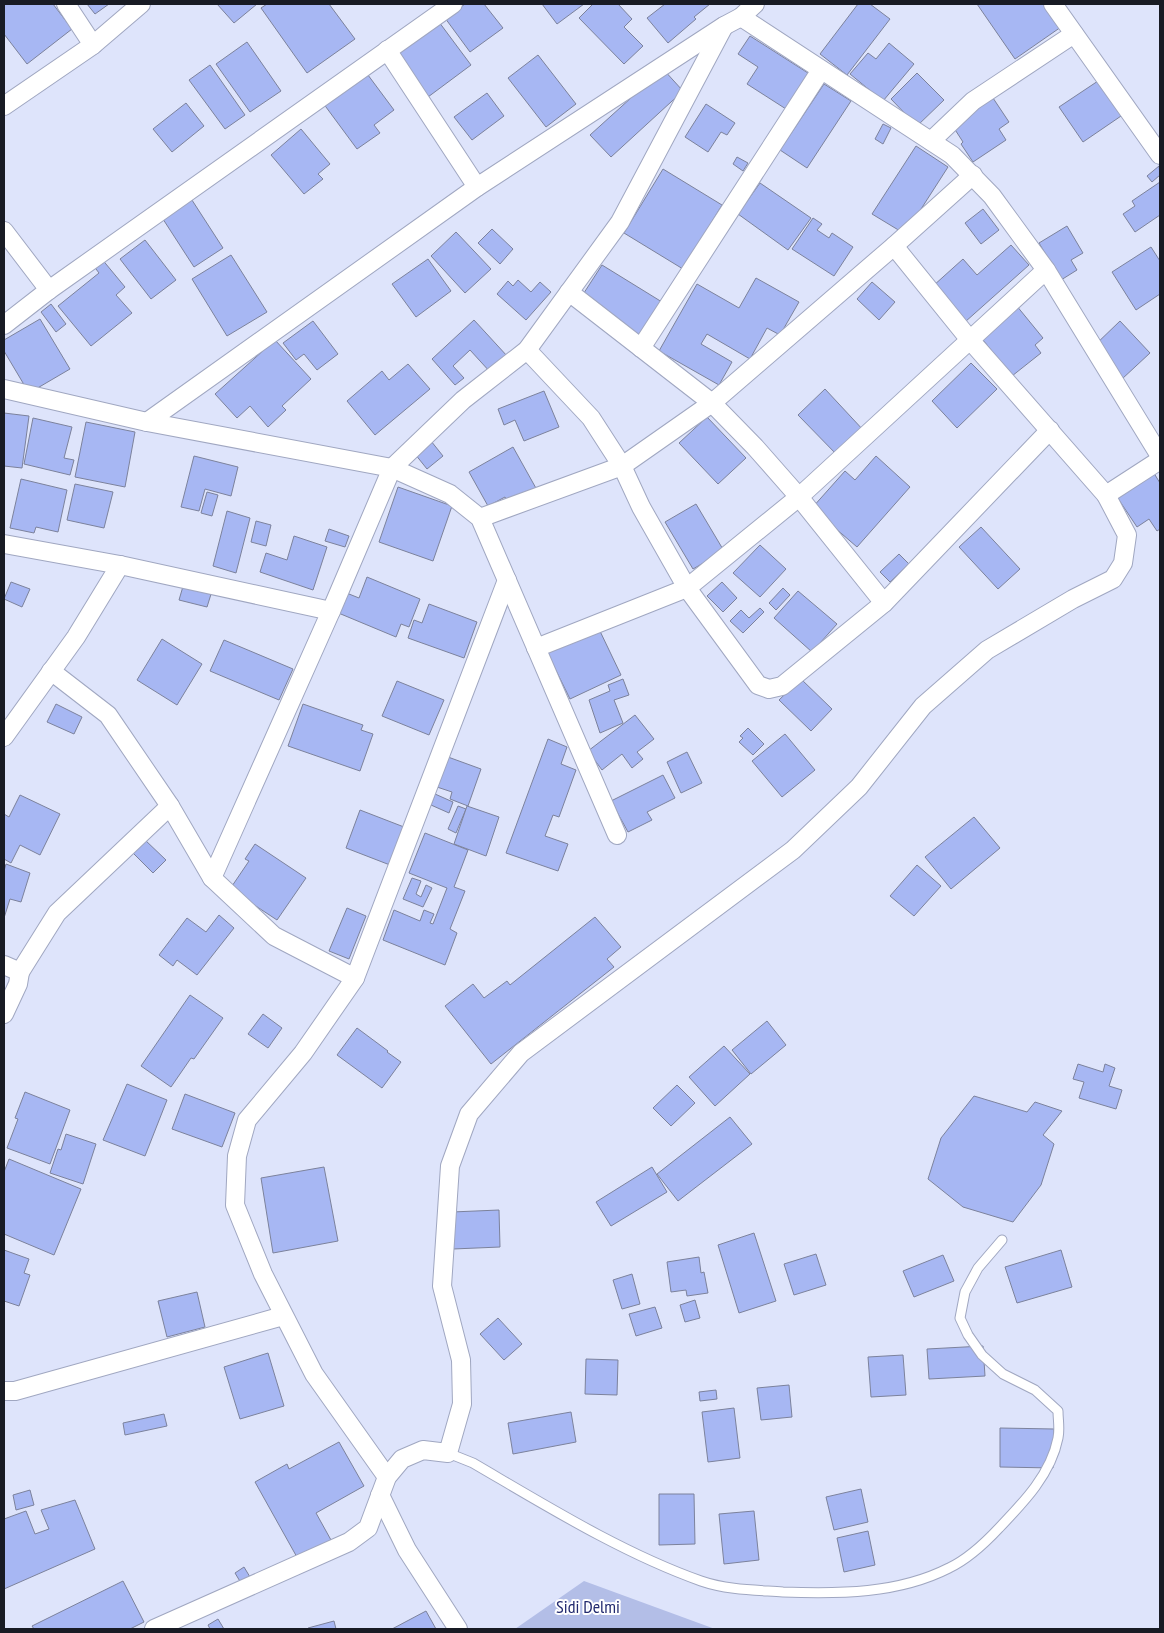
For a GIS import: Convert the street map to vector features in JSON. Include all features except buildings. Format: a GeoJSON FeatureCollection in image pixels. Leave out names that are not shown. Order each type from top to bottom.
{"type":"FeatureCollection","features":[{"type":"Feature","properties":{"kind":"street"},"geometry":{"type":"LineString","coordinates":[[66,4],[93,45]]}},
{"type":"Feature","properties":{"kind":"street"},"geometry":{"type":"LineString","coordinates":[[4,106],[93,45],[140,4]]}},
{"type":"Feature","properties":{"kind":"street"},"geometry":{"type":"LineString","coordinates":[[4,325],[49,290],[453,4]]}},
{"type":"Feature","properties":{"kind":"street"},"geometry":{"type":"LineString","coordinates":[[147,422],[477,187],[740,17],[755,4]]}},
{"type":"Feature","properties":{"kind":"street"},"geometry":{"type":"LineString","coordinates":[[1053,4],[1160,155]]}},
{"type":"Feature","properties":{"kind":"street"},"geometry":{"type":"LineString","coordinates":[[740,17],[952,155],[973,175],[992,196],[1046,270],[1160,456]]}},
{"type":"Feature","properties":{"kind":"street"},"geometry":{"type":"LineString","coordinates":[[212,878],[392,468],[463,400],[526,350],[620,222],[724,26]]}},
{"type":"Feature","properties":{"kind":"street"},"geometry":{"type":"LineString","coordinates":[[931,141],[973,101],[1074,34]]}},
{"type":"Feature","properties":{"kind":"street"},"geometry":{"type":"LineString","coordinates":[[388,50],[477,187]]}},
{"type":"Feature","properties":{"kind":"street"},"geometry":{"type":"LineString","coordinates":[[641,348],[822,70]]}},
{"type":"Feature","properties":{"kind":"street"},"geometry":{"type":"LineString","coordinates":[[480,518],[622,466],[712,403],[973,175]]}},
{"type":"Feature","properties":{"kind":"street"},"geometry":{"type":"LineString","coordinates":[[4,231],[49,290]]}},
{"type":"Feature","properties":{"kind":"street"},"geometry":{"type":"LineString","coordinates":[[154,1629],[349,1542],[368,1528],[388,1477],[402,1459],[423,1450],[448,1453],[462,1404],[462,1360],[442,1286],[450,1166],[469,1114],[521,1053],[793,850],[859,787],[923,706],[986,650],[1073,598],[1113,579],[1123,563],[1127,535],[1106,495],[970,340],[894,246]]}},
{"type":"Feature","properties":{"kind":"street"},"geometry":{"type":"LineString","coordinates":[[536,648],[687,588],[799,497],[1046,270]]}},
{"type":"Feature","properties":{"kind":"street"},"geometry":{"type":"LineString","coordinates":[[569,292],[712,403],[755,447],[799,497],[884,603]]}},
{"type":"Feature","properties":{"kind":"street"},"geometry":{"type":"LineString","coordinates":[[526,350],[591,418],[622,466],[641,507],[687,588],[758,685],[769,690],[782,686],[884,603],[1050,430]]}},
{"type":"Feature","properties":{"kind":"street"},"geometry":{"type":"LineString","coordinates":[[4,388],[147,422],[392,468],[450,494],[480,518],[617,835]]}},
{"type":"Feature","properties":{"kind":"street"},"geometry":{"type":"LineString","coordinates":[[1106,495],[1160,460]]}},
{"type":"Feature","properties":{"kind":"street"},"geometry":{"type":"LineString","coordinates":[[4,544],[120,565],[331,610]]}},
{"type":"Feature","properties":{"kind":"street"},"geometry":{"type":"LineString","coordinates":[[4,737],[76,637],[120,565]]}},
{"type":"Feature","properties":{"kind":"street"},"geometry":{"type":"LineString","coordinates":[[388,1477],[314,1374],[263,1274],[235,1205],[237,1156],[247,1120],[303,1053],[354,978],[507,580]]}},
{"type":"Feature","properties":{"kind":"street"},"geometry":{"type":"LineString","coordinates":[[51,671],[108,715],[170,806],[212,878],[274,936],[354,978]]}},
{"type":"Feature","properties":{"kind":"street"},"geometry":{"type":"LineString","coordinates":[[4,1014],[18,984],[20,972],[57,913],[170,806]]}},
{"type":"Feature","properties":{"kind":"street"},"geometry":{"type":"LineString","coordinates":[[4,965],[20,972]]}},
{"type":"Feature","properties":{"kind":"street"},"geometry":{"type":"LineString","coordinates":[[4,1391],[15,1391],[283,1316]]}},
{"type":"Feature","properties":{"kind":"street"},"geometry":{"type":"LineString","coordinates":[[380,1495],[407,1550],[458,1629]]}},
{"type":"Feature","properties":{"kind":"lane"},"geometry":{"type":"LineString","coordinates":[[448,1453],[473,1463],[626,1549],[702,1581],[735,1589],[812,1593],[862,1592],[896,1587],[926,1578],[950,1568],[972,1553],[1027,1500],[1050,1463],[1058,1437],[1058,1411],[1034,1390],[1003,1374],[982,1355],[968,1335],[960,1318],[965,1292],[978,1268],[1002,1240]]}},
{"type":"Feature","properties":{"kind":"green space","name":"Sidi Delmi"},"geometry":{"type":"Polygon","coordinates":[[[584,1581],[715,1629],[515,1629],[584,1581]]]}}]}
